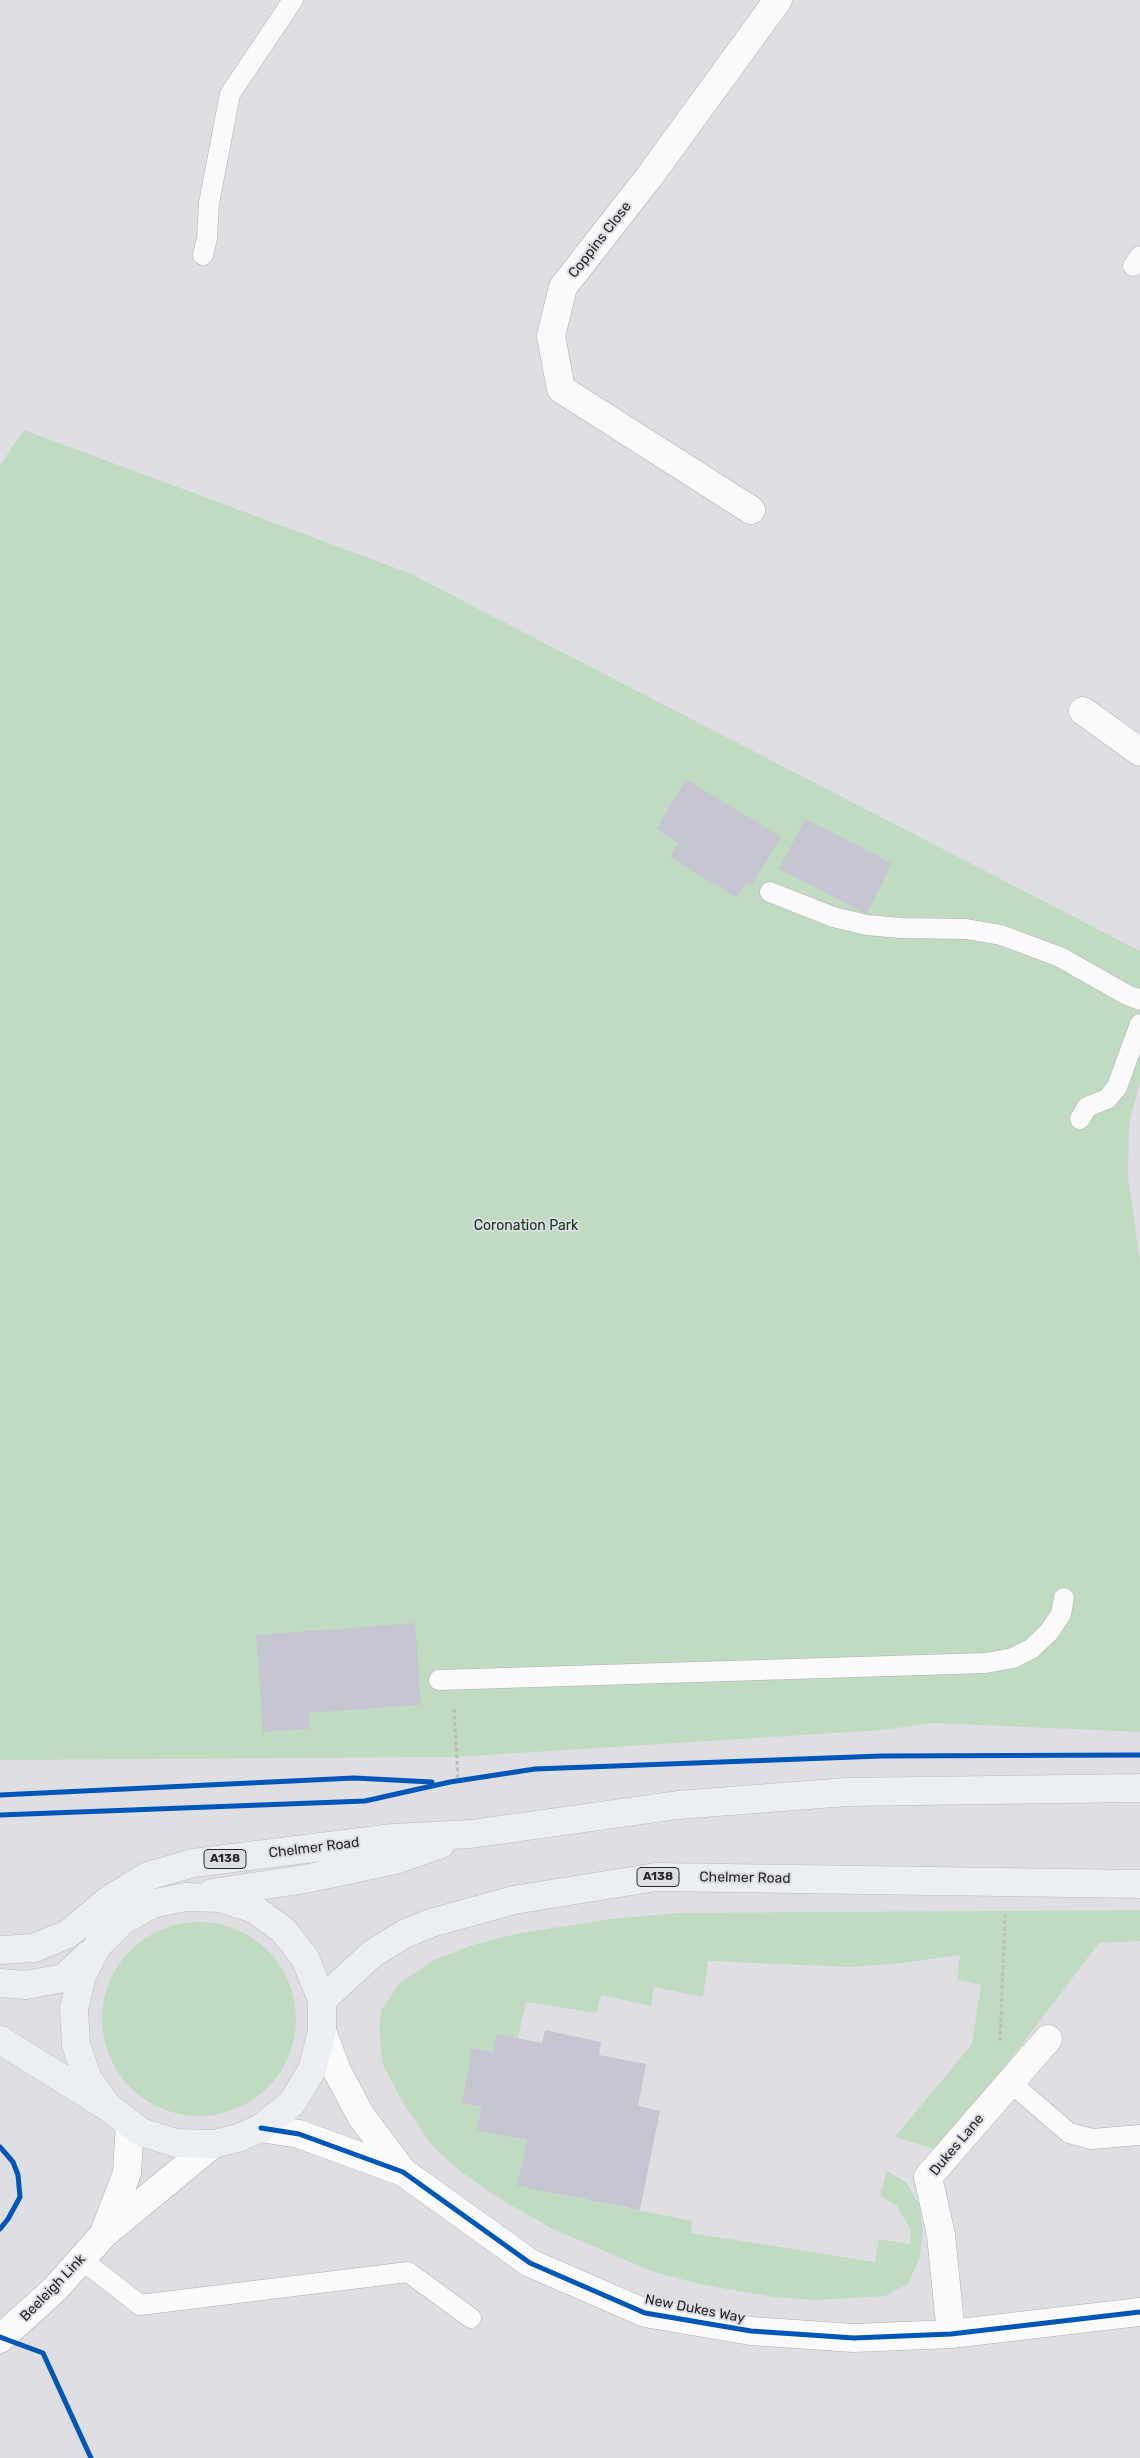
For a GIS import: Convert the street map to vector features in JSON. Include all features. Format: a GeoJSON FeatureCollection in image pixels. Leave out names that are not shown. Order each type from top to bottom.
{"type":"FeatureCollection","features":[{"type":"Feature","properties":{"kind":"main road","name":"Chelmer Road"},"geometry":{"type":"LineString","coordinates":[[0,1950],[34,1948],[68,1934],[110,1899],[148,1876],[192,1863],[393,1838],[471,1834],[678,1806],[847,1792],[1140,1788]]}},
{"type":"Feature","properties":{"kind":"main road","name":"Chelmer Road"},"geometry":{"type":"LineString","coordinates":[[0,1983],[26,1985],[64,1978],[122,1921],[152,1904],[185,1897],[305,1879],[386,1862],[471,1834]]}},
{"type":"Feature","properties":{"kind":"main road","name":"Chelmer Road"},"geometry":{"type":"LineString","coordinates":[[322,2000],[372,1954],[404,1934],[470,1911],[514,1900],[656,1877],[1140,1884]]}},
{"type":"Feature","properties":{"kind":"main road","name":"Chelmer Road"},"geometry":{"type":"LineString","coordinates":[[0,2040],[108,2107],[141,2132],[176,2144],[213,2144],[238,2138],[261,2128],[292,2103],[312,2070],[322,2031],[322,2000],[305,1958],[283,1930],[254,1909],[246,1906],[220,1898],[185,1897]]}},
{"type":"Feature","properties":{"kind":"main road","name":"Chelmer Road"},"geometry":{"type":"LineString","coordinates":[[98,1945],[82,1975],[74,2018],[76,2045],[88,2079],[108,2107]]}},
{"type":"Feature","properties":{"kind":"street","name":"Coppins Close"},"geometry":{"type":"LineString","coordinates":[[751,510],[561,389],[551,336],[563,287],[654,169],[778,0]]}},
{"type":"Feature","properties":{"kind":"street"},"geometry":{"type":"LineString","coordinates":[[1083,711],[1140,752]]}},
{"type":"Feature","properties":{"kind":"street","name":"New Dukes Way"},"geometry":{"type":"LineString","coordinates":[[322,2031],[337,2071],[361,2116],[403,2172]]}},
{"type":"Feature","properties":{"kind":"street","name":"Dukes Lane"},"geometry":{"type":"LineString","coordinates":[[951,2334],[941,2236],[928,2177],[1048,2039]]}},
{"type":"Feature","properties":{"kind":"street","name":"Beeleigh Link"},"geometry":{"type":"LineString","coordinates":[[104,2234],[127,2174],[130,2123]]}},
{"type":"Feature","properties":{"kind":"street","name":"New Dukes Way"},"geometry":{"type":"LineString","coordinates":[[261,2128],[299,2134],[403,2172],[530,2262],[645,2313],[770,2333],[854,2338],[951,2334],[1140,2312]]}},
{"type":"Feature","properties":{"kind":"street","name":"Beeleigh Link"},"geometry":{"type":"LineString","coordinates":[[0,2339],[56,2288],[104,2234],[213,2144]]}},
{"type":"Feature","properties":{"kind":"lane"},"geometry":{"type":"LineString","coordinates":[[203,255],[207,238],[209,203],[230,94],[293,0]]}},
{"type":"Feature","properties":{"kind":"lane"},"geometry":{"type":"LineString","coordinates":[[770,892],[833,917],[867,925],[901,928],[966,929],[1002,935],[1060,957],[1127,995],[1140,1000]]}},
{"type":"Feature","properties":{"kind":"lane"},"geometry":{"type":"LineString","coordinates":[[1080,1119],[1087,1107],[1107,1099],[1117,1087],[1140,1024]]}},
{"type":"Feature","properties":{"kind":"lane"},"geometry":{"type":"LineString","coordinates":[[446,1680],[986,1663],[1012,1658],[1031,1649],[1049,1632],[1061,1614],[1064,1598]]}},
{"type":"Feature","properties":{"kind":"lane"},"geometry":{"type":"LineString","coordinates":[[1004,2089],[1069,2133],[1092,2139],[1140,2135]]}},
{"type":"Feature","properties":{"kind":"lane"},"geometry":{"type":"LineString","coordinates":[[81,2259],[140,2305],[408,2272],[471,2318]]}},
{"type":"Feature","properties":{"kind":"path"},"geometry":{"type":"LineString","coordinates":[[446,1680],[458,1781]]}},
{"type":"Feature","properties":{"kind":"path"},"geometry":{"type":"LineString","coordinates":[[450,1782],[468,1780]]}},
{"type":"Feature","properties":{"kind":"path"},"geometry":{"type":"LineString","coordinates":[[1004,2089],[1006,1882]]}},
{"type":"Feature","properties":{"kind":"green space","name":"Coronation Park"},"geometry":{"type":"Polygon","coordinates":[[[24,430],[409,573],[1140,951],[1140,1082],[1129,1123],[1128,1178],[1140,1260],[1140,1732],[934,1723],[882,1730],[455,1757],[0,1760],[0,465],[24,430]]]}},
{"type":"Feature","properties":{"kind":"green space"},"geometry":{"type":"Polygon","coordinates":[[[1140,1910],[1140,1941],[1099,1943],[1017,2051],[937,2150],[895,2137],[972,2044],[981,1985],[957,1980],[960,1955],[902,1963],[851,1967],[708,1961],[703,1997],[654,1987],[651,2006],[601,1995],[597,2013],[526,2002],[518,2038],[497,2034],[493,2052],[472,2048],[462,2103],[482,2107],[478,2131],[527,2140],[518,2186],[692,2221],[691,2233],[875,2262],[879,2239],[910,2244],[911,2230],[897,2206],[880,2196],[887,2171],[906,2182],[919,2204],[923,2231],[920,2257],[908,2284],[885,2296],[816,2300],[774,2297],[704,2285],[654,2272],[553,2229],[505,2202],[464,2174],[434,2148],[406,2108],[383,2065],[379,2027],[382,2009],[400,1983],[434,1960],[473,1945],[516,1934],[610,1919],[677,1913],[1140,1910]]]}},
{"type":"Feature","properties":{"kind":"green space"},"geometry":{"type":"Polygon","coordinates":[[[189,1922],[209,1922],[245,1933],[268,1950],[280,1965],[289,1982],[296,2009],[296,2029],[289,2056],[280,2073],[268,2088],[253,2100],[236,2109],[209,2116],[189,2116],[153,2105],[137,2094],[124,2081],[113,2065],[106,2047],[102,2029],[102,2009],[113,1973],[124,1957],[137,1944],[153,1933],[171,1926],[189,1922]]]}},
{"type":"Feature","properties":{"kind":"building"},"geometry":{"type":"Polygon","coordinates":[[[686,779],[781,837],[751,886],[747,883],[737,898],[670,857],[678,843],[656,829],[686,779]]]}},
{"type":"Feature","properties":{"kind":"building"},"geometry":{"type":"Polygon","coordinates":[[[805,819],[892,863],[867,914],[779,869],[805,819]]]}},
{"type":"Feature","properties":{"kind":"building"},"geometry":{"type":"Polygon","coordinates":[[[415,1623],[421,1705],[309,1713],[310,1729],[263,1732],[256,1635],[415,1623]]]}},
{"type":"Feature","properties":{"kind":"building"},"geometry":{"type":"Polygon","coordinates":[[[545,2030],[601,2042],[599,2055],[646,2064],[638,2106],[660,2111],[640,2210],[517,2186],[527,2140],[477,2131],[482,2107],[462,2103],[472,2048],[493,2052],[497,2034],[542,2043],[545,2030]]]}},
{"type":"Feature","properties":{"kind":"cycle path"},"geometry":{"type":"LineString","coordinates":[[0,1815],[365,1801],[450,1782],[535,1769],[881,1756],[1140,1755]]}},
{"type":"Feature","properties":{"kind":"cycle path"},"geometry":{"type":"LineString","coordinates":[[0,1795],[354,1778],[432,1782]]}},
{"type":"Feature","properties":{"kind":"cycle path"},"geometry":{"type":"LineString","coordinates":[[261,2128],[299,2134],[403,2172],[530,2263],[645,2313],[751,2331],[854,2338],[951,2334],[1140,2312]]}},
{"type":"Feature","properties":{"kind":"cycle path"},"geometry":{"type":"LineString","coordinates":[[0,2147],[13,2162],[18,2175],[20,2197],[0,2229]]}},
{"type":"Feature","properties":{"kind":"cycle path"},"geometry":{"type":"LineString","coordinates":[[0,2337],[43,2353],[91,2458]]}}]}
